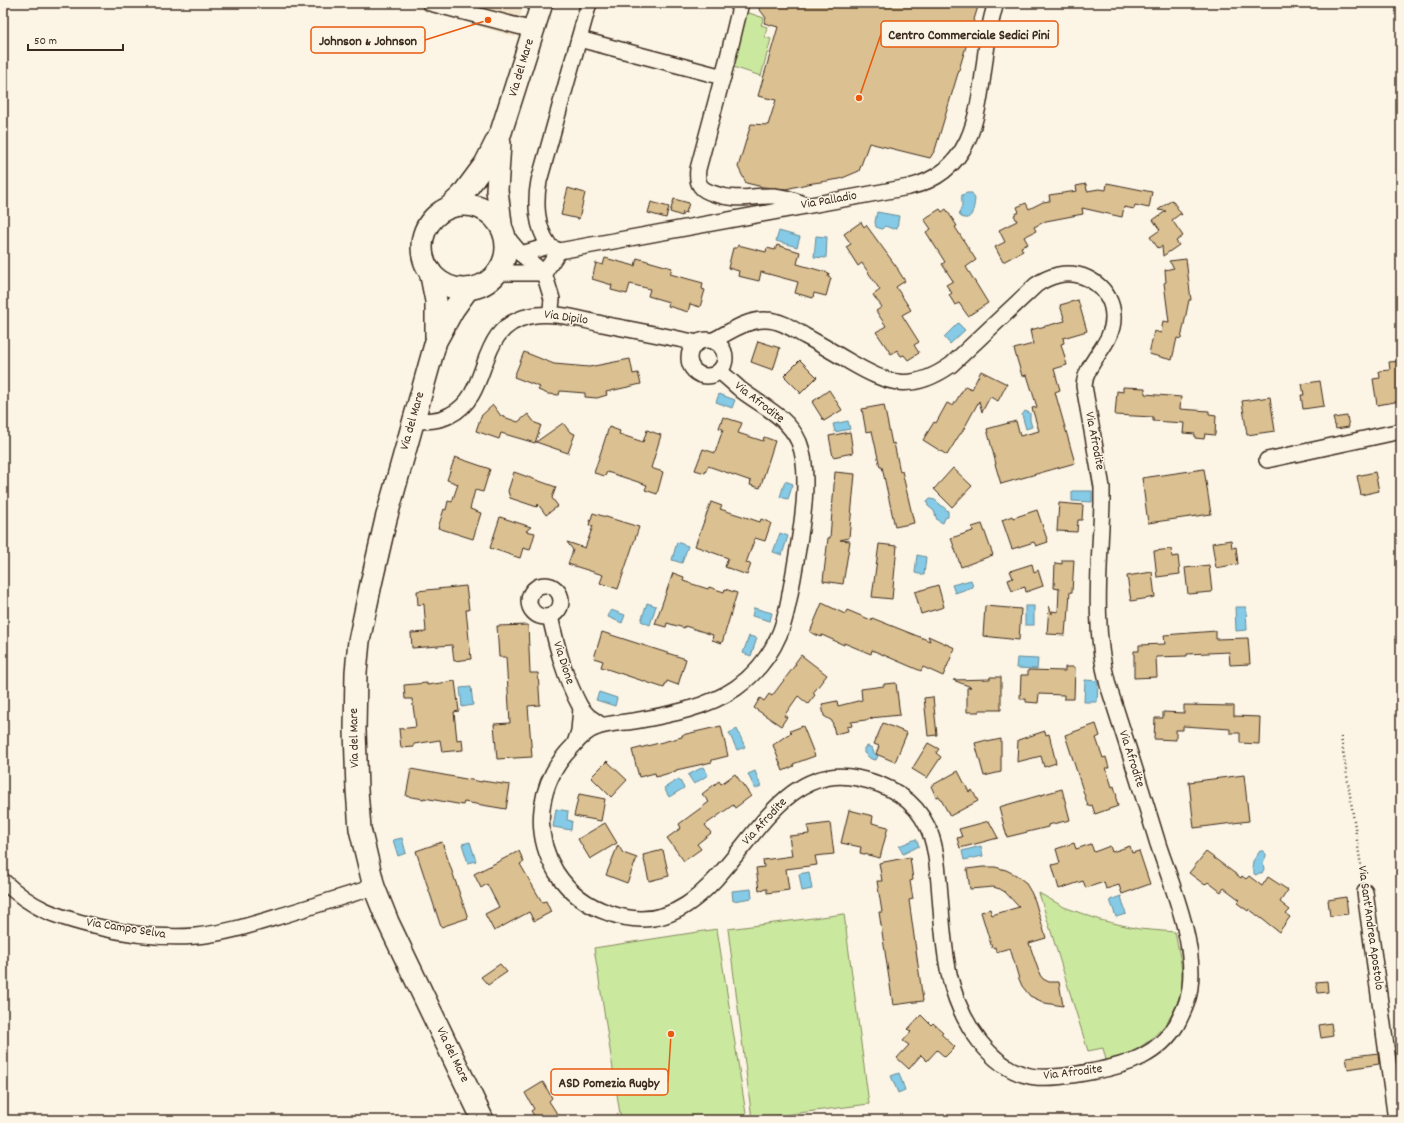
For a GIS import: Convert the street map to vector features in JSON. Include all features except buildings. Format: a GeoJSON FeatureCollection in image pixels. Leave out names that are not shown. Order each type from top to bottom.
{"type":"FeatureCollection","features":[{"type":"Feature","properties":{"kind":"main road","name":"Via del Mare"},"geometry":{"type":"LineString","coordinates":[[449,207],[462,194],[485,164],[501,132],[542,4]]}},
{"type":"Feature","properties":{"kind":"main road","name":"Via del Mare"},"geometry":{"type":"LineString","coordinates":[[501,132],[496,190],[503,230]]}},
{"type":"Feature","properties":{"kind":"main road"},"geometry":{"type":"LineString","coordinates":[[463,204],[478,206],[491,213],[503,230],[507,248],[504,261],[498,272],[480,286],[468,289],[447,285],[437,279],[430,271],[424,260],[422,247],[423,234],[429,223],[438,213],[449,207],[463,204]]}},
{"type":"Feature","properties":{"kind":"main road","name":"Via del Mare"},"geometry":{"type":"LineString","coordinates":[[430,271],[436,301],[436,341]]}},
{"type":"Feature","properties":{"kind":"main road","name":"Via del Mare"},"geometry":{"type":"LineString","coordinates":[[468,289],[452,310],[436,341],[393,490],[360,634],[357,661],[355,730],[357,803],[360,829],[374,886],[388,922],[483,1120]]}},
{"type":"Feature","properties":{"kind":"street"},"geometry":{"type":"LineString","coordinates":[[430,3],[533,30]]}},
{"type":"Feature","properties":{"kind":"street"},"geometry":{"type":"LineString","coordinates":[[544,272],[554,249],[541,230],[537,214],[538,187],[589,3]]}},
{"type":"Feature","properties":{"kind":"street"},"geometry":{"type":"LineString","coordinates":[[741,3],[697,177],[701,187],[707,191],[728,198],[741,199],[776,196],[808,205]]}},
{"type":"Feature","properties":{"kind":"street","name":"Via Palladio"},"geometry":{"type":"LineString","coordinates":[[521,254],[918,185],[932,179],[951,165],[965,146],[974,124],[978,107],[987,41],[995,4]]}},
{"type":"Feature","properties":{"kind":"street"},"geometry":{"type":"LineString","coordinates":[[579,39],[723,77]]}},
{"type":"Feature","properties":{"kind":"street"},"geometry":{"type":"LineString","coordinates":[[503,230],[521,254],[544,272],[552,299],[549,314]]}},
{"type":"Feature","properties":{"kind":"street"},"geometry":{"type":"LineString","coordinates":[[498,272],[544,272]]}},
{"type":"Feature","properties":{"kind":"street","name":"Via Afrodite"},"geometry":{"type":"LineString","coordinates":[[712,341],[749,323],[762,320],[775,321],[794,330],[873,375],[893,381],[912,382],[926,379],[951,365],[1036,285],[1046,279],[1059,274],[1078,275],[1092,280],[1104,290],[1113,311],[1113,327],[1108,339],[1090,366],[1084,386],[1102,487],[1098,612],[1100,650],[1108,685],[1184,924],[1191,970],[1190,991],[1183,1011],[1174,1028],[1159,1046],[1141,1058],[1123,1065],[1077,1074],[1040,1077],[1017,1073],[1001,1064],[986,1049],[972,1031],[955,997],[947,961],[936,855],[926,823],[914,806],[900,794],[881,784],[850,776],[836,776],[811,783],[791,794],[766,818],[710,885],[681,908],[657,917],[640,919],[624,918],[599,909],[580,898],[565,884],[550,859],[541,831],[541,807],[546,787],[558,763],[575,743],[589,731],[601,725],[663,715],[700,705],[721,697],[741,684],[768,656],[780,632],[786,613],[801,526],[805,484],[803,456],[795,435],[786,424],[759,402],[741,390],[719,371]]}},
{"type":"Feature","properties":{"kind":"street","name":"Via Dipilo"},"geometry":{"type":"LineString","coordinates":[[414,421],[438,419],[450,415],[458,410],[473,392],[488,352],[502,330],[513,322],[525,317],[549,314],[675,339],[694,346]]}},
{"type":"Feature","properties":{"kind":"street"},"geometry":{"type":"LineString","coordinates":[[702,341],[712,341],[722,348],[724,353],[724,365],[713,375],[702,376],[690,365],[689,353],[694,346],[702,341]]}},
{"type":"Feature","properties":{"kind":"street"},"geometry":{"type":"LineString","coordinates":[[1267,460],[1401,431]]}},
{"type":"Feature","properties":{"kind":"street","name":"Via Dione"},"geometry":{"type":"LineString","coordinates":[[550,616],[564,672],[570,686],[581,708],[588,716],[601,725]]}},
{"type":"Feature","properties":{"kind":"street"},"geometry":{"type":"LineString","coordinates":[[575,743],[579,731],[581,708]]}},
{"type":"Feature","properties":{"kind":"street","name":"Via Campo Selva"},"geometry":{"type":"LineString","coordinates":[[3,880],[28,902],[56,915],[104,928],[162,936],[196,936],[241,929],[374,886]]}},
{"type":"Feature","properties":{"kind":"street","name":"Via Sant'Andrea Apostolo"},"geometry":{"type":"LineString","coordinates":[[1365,892],[1396,1120]]}},
{"type":"Feature","properties":{"kind":"path","name":"Via Sant'Andrea Apostolo"},"geometry":{"type":"LineString","coordinates":[[1341,737],[1365,892]]}},
{"type":"Feature","properties":{"kind":"shaded area"},"geometry":{"type":"Polygon","coordinates":[[[401,3],[524,3],[515,37],[401,3]]]}},
{"type":"Feature","properties":{"kind":"green space"},"geometry":{"type":"Polygon","coordinates":[[[749,13],[764,18],[761,25],[767,27],[765,37],[771,39],[761,76],[730,66],[743,16],[749,13]]]}},
{"type":"Feature","properties":{"kind":"green space"},"geometry":{"type":"Polygon","coordinates":[[[1039,893],[1064,907],[1100,920],[1139,929],[1175,932],[1182,970],[1182,983],[1177,1005],[1165,1025],[1139,1048],[1124,1056],[1106,1060],[1103,1048],[1088,1051],[1039,893]]]}},
{"type":"Feature","properties":{"kind":"green space"},"geometry":{"type":"Polygon","coordinates":[[[844,914],[869,1104],[752,1119],[728,929],[844,914]]]}},
{"type":"Feature","properties":{"kind":"green space"},"geometry":{"type":"Polygon","coordinates":[[[717,929],[747,1120],[621,1120],[594,948],[717,929]]]}},
{"type":"Feature","properties":{"kind":"water"},"geometry":{"type":"Polygon","coordinates":[[[972,193],[975,199],[972,214],[970,217],[964,218],[960,216],[959,213],[962,206],[962,195],[972,193]]]}},
{"type":"Feature","properties":{"kind":"water"},"geometry":{"type":"Polygon","coordinates":[[[877,212],[899,216],[897,228],[893,229],[885,226],[882,229],[876,227],[875,222],[877,212]]]}},
{"type":"Feature","properties":{"kind":"water"},"geometry":{"type":"Polygon","coordinates":[[[779,231],[800,237],[797,247],[776,241],[779,231]]]}},
{"type":"Feature","properties":{"kind":"water"},"geometry":{"type":"Polygon","coordinates":[[[816,236],[827,237],[826,258],[814,257],[816,236]]]}},
{"type":"Feature","properties":{"kind":"water"},"geometry":{"type":"Polygon","coordinates":[[[958,323],[965,330],[950,344],[944,337],[958,323]]]}},
{"type":"Feature","properties":{"kind":"water"},"geometry":{"type":"Polygon","coordinates":[[[719,394],[735,400],[732,408],[716,402],[719,394]]]}},
{"type":"Feature","properties":{"kind":"water"},"geometry":{"type":"Polygon","coordinates":[[[1025,411],[1030,413],[1032,427],[1026,429],[1022,415],[1025,411]]]}},
{"type":"Feature","properties":{"kind":"water"},"geometry":{"type":"Polygon","coordinates":[[[848,421],[850,429],[835,432],[833,424],[848,421]]]}},
{"type":"Feature","properties":{"kind":"water"},"geometry":{"type":"Polygon","coordinates":[[[785,481],[793,484],[788,499],[780,497],[785,481]]]}},
{"type":"Feature","properties":{"kind":"water"},"geometry":{"type":"Polygon","coordinates":[[[1072,491],[1092,491],[1092,502],[1072,501],[1072,491]]]}},
{"type":"Feature","properties":{"kind":"water"},"geometry":{"type":"Polygon","coordinates":[[[930,499],[935,500],[948,511],[948,517],[945,518],[943,523],[937,520],[934,511],[928,506],[927,502],[930,499]]]}},
{"type":"Feature","properties":{"kind":"water"},"geometry":{"type":"Polygon","coordinates":[[[780,533],[788,536],[782,555],[773,552],[780,533]]]}},
{"type":"Feature","properties":{"kind":"water"},"geometry":{"type":"Polygon","coordinates":[[[677,542],[688,546],[682,563],[672,560],[677,542]]]}},
{"type":"Feature","properties":{"kind":"water"},"geometry":{"type":"Polygon","coordinates":[[[917,555],[926,557],[924,575],[915,573],[917,555]]]}},
{"type":"Feature","properties":{"kind":"water"},"geometry":{"type":"Polygon","coordinates":[[[971,580],[973,587],[955,593],[952,585],[971,580]]]}},
{"type":"Feature","properties":{"kind":"water"},"geometry":{"type":"Polygon","coordinates":[[[647,603],[656,606],[650,625],[641,621],[647,603]]]}},
{"type":"Feature","properties":{"kind":"water"},"geometry":{"type":"Polygon","coordinates":[[[1025,606],[1034,606],[1034,625],[1025,625],[1025,606]]]}},
{"type":"Feature","properties":{"kind":"water"},"geometry":{"type":"Polygon","coordinates":[[[1235,607],[1246,607],[1247,630],[1236,631],[1235,607]]]}},
{"type":"Feature","properties":{"kind":"water"},"geometry":{"type":"Polygon","coordinates":[[[754,608],[772,613],[770,621],[752,616],[754,608]]]}},
{"type":"Feature","properties":{"kind":"water"},"geometry":{"type":"Polygon","coordinates":[[[611,610],[625,615],[622,623],[608,617],[611,610]]]}},
{"type":"Feature","properties":{"kind":"water"},"geometry":{"type":"Polygon","coordinates":[[[749,636],[757,638],[751,656],[743,653],[749,636]]]}},
{"type":"Feature","properties":{"kind":"water"},"geometry":{"type":"Polygon","coordinates":[[[1017,658],[1038,659],[1037,669],[1016,668],[1017,658]]]}},
{"type":"Feature","properties":{"kind":"water"},"geometry":{"type":"Polygon","coordinates":[[[1085,680],[1098,681],[1097,702],[1084,702],[1085,680]]]}},
{"type":"Feature","properties":{"kind":"water"},"geometry":{"type":"Polygon","coordinates":[[[471,687],[473,705],[462,707],[460,688],[471,687]]]}},
{"type":"Feature","properties":{"kind":"water"},"geometry":{"type":"Polygon","coordinates":[[[599,692],[617,698],[615,706],[596,700],[599,692]]]}},
{"type":"Feature","properties":{"kind":"water"},"geometry":{"type":"Polygon","coordinates":[[[737,729],[745,747],[737,750],[729,733],[737,729]]]}},
{"type":"Feature","properties":{"kind":"water"},"geometry":{"type":"Polygon","coordinates":[[[868,746],[872,748],[874,753],[878,756],[876,760],[871,759],[864,753],[864,748],[868,746]]]}},
{"type":"Feature","properties":{"kind":"water"},"geometry":{"type":"Polygon","coordinates":[[[703,767],[708,775],[694,784],[688,775],[703,767]]]}},
{"type":"Feature","properties":{"kind":"water"},"geometry":{"type":"Polygon","coordinates":[[[755,771],[761,786],[755,789],[748,774],[755,771]]]}},
{"type":"Feature","properties":{"kind":"water"},"geometry":{"type":"Polygon","coordinates":[[[679,779],[684,788],[669,797],[664,788],[679,779]]]}},
{"type":"Feature","properties":{"kind":"water"},"geometry":{"type":"Polygon","coordinates":[[[556,809],[568,811],[567,820],[572,821],[571,830],[553,827],[556,809]]]}},
{"type":"Feature","properties":{"kind":"water"},"geometry":{"type":"Polygon","coordinates":[[[402,838],[406,853],[398,856],[393,840],[402,838]]]}},
{"type":"Feature","properties":{"kind":"water"},"geometry":{"type":"Polygon","coordinates":[[[916,839],[919,846],[903,854],[899,846],[916,839]]]}},
{"type":"Feature","properties":{"kind":"water"},"geometry":{"type":"Polygon","coordinates":[[[470,842],[476,861],[468,863],[462,844],[470,842]]]}},
{"type":"Feature","properties":{"kind":"water"},"geometry":{"type":"Polygon","coordinates":[[[981,846],[983,856],[964,860],[962,851],[981,846]]]}},
{"type":"Feature","properties":{"kind":"water"},"geometry":{"type":"Polygon","coordinates":[[[1260,851],[1263,851],[1266,854],[1263,863],[1264,869],[1262,873],[1256,875],[1254,874],[1254,870],[1252,868],[1253,861],[1260,851]]]}},
{"type":"Feature","properties":{"kind":"water"},"geometry":{"type":"Polygon","coordinates":[[[809,872],[812,889],[802,891],[799,874],[809,872]]]}},
{"type":"Feature","properties":{"kind":"water"},"geometry":{"type":"Polygon","coordinates":[[[751,889],[752,898],[733,901],[732,891],[751,889]]]}},
{"type":"Feature","properties":{"kind":"water"},"geometry":{"type":"Polygon","coordinates":[[[1121,896],[1126,914],[1116,917],[1110,900],[1121,896]]]}},
{"type":"Feature","properties":{"kind":"water"},"geometry":{"type":"Polygon","coordinates":[[[899,1073],[905,1090],[898,1093],[891,1076],[899,1073]]]}},
{"type":"Feature","properties":{"kind":"place","name":"Johnson & Johnson"},"geometry":{"type":"Point","coordinates":[488,20]}},
{"type":"Feature","properties":{"kind":"place","name":"Centro Commerciale Sedici Pini"},"geometry":{"type":"Point","coordinates":[859,98]}},
{"type":"Feature","properties":{"kind":"place","name":"ASD Pomezia Rugby"},"geometry":{"type":"Point","coordinates":[671,1034]}}]}
